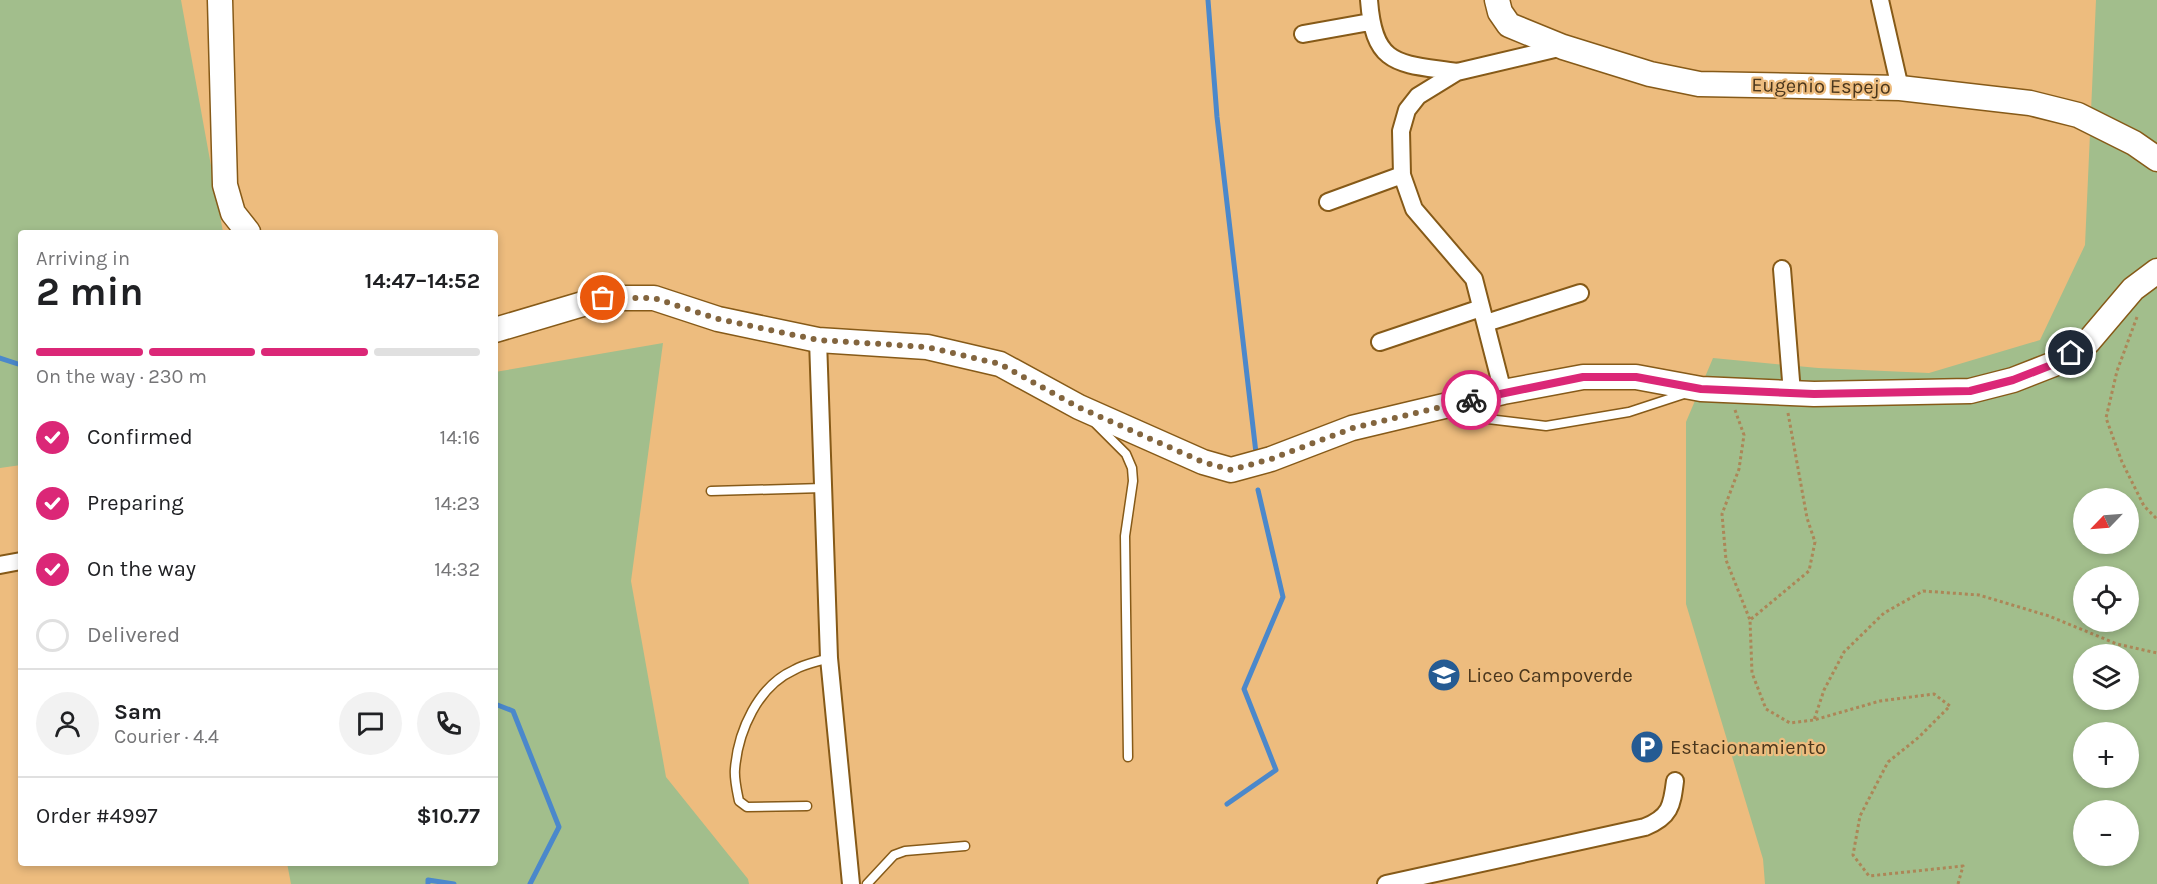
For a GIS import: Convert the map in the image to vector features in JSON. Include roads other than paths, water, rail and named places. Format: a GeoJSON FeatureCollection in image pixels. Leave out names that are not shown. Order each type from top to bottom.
{"type":"FeatureCollection","features":[{"type":"Feature","properties":{"kind":"street"},"geometry":{"type":"LineString","coordinates":[[220,0],[225,185],[232,213],[246,230]]}},
{"type":"Feature","properties":{"kind":"street"},"geometry":{"type":"LineString","coordinates":[[1369,0],[1370,22],[1375,41],[1389,57],[1408,65],[1457,72]]}},
{"type":"Feature","properties":{"kind":"street","name":"Eugenio Espejo"},"geometry":{"type":"LineString","coordinates":[[1497,0],[1500,12],[1509,25],[1563,47],[1650,74],[1699,84],[1900,88],[2030,102],[2078,115],[2134,143],[2157,159]]}},
{"type":"Feature","properties":{"kind":"street"},"geometry":{"type":"LineString","coordinates":[[1880,0],[1900,88]]}},
{"type":"Feature","properties":{"kind":"street"},"geometry":{"type":"LineString","coordinates":[[1303,34],[1370,22]]}},
{"type":"Feature","properties":{"kind":"street"},"geometry":{"type":"LineString","coordinates":[[1503,392],[1474,279],[1414,209],[1402,175],[1401,131],[1407,110],[1418,96],[1457,72],[1563,47]]}},
{"type":"Feature","properties":{"kind":"street"},"geometry":{"type":"LineString","coordinates":[[1328,202],[1402,175]]}},
{"type":"Feature","properties":{"kind":"street"},"geometry":{"type":"LineString","coordinates":[[1782,269],[1788,393]]}},
{"type":"Feature","properties":{"kind":"street"},"geometry":{"type":"LineString","coordinates":[[498,329],[603,298],[654,298],[718,319],[818,340],[927,347],[1000,364],[1078,407],[1203,462],[1231,470],[1271,459],[1353,428],[1503,392],[1583,377],[1636,377],[1701,389],[1788,393],[1970,391],[2013,380],[2054,364],[2088,342],[2133,289],[2157,271]]}},
{"type":"Feature","properties":{"kind":"street"},"geometry":{"type":"LineString","coordinates":[[1380,342],[1580,293]]}},
{"type":"Feature","properties":{"kind":"street"},"geometry":{"type":"LineString","coordinates":[[818,340],[829,658],[850,884]]}},
{"type":"Feature","properties":{"kind":"street"},"geometry":{"type":"LineString","coordinates":[[0,565],[18,562]]}},
{"type":"Feature","properties":{"kind":"street"},"geometry":{"type":"LineString","coordinates":[[1386,884],[1645,827],[1660,821],[1668,812],[1673,801],[1675,781]]}},
{"type":"Feature","properties":{"kind":"lane"},"geometry":{"type":"LineString","coordinates":[[1449,405],[1488,419],[1546,426],[1629,412],[1701,389]]}},
{"type":"Feature","properties":{"kind":"lane"},"geometry":{"type":"LineString","coordinates":[[1078,407],[1125,454],[1132,468],[1133,482],[1125,536],[1128,756]]}},
{"type":"Feature","properties":{"kind":"lane"},"geometry":{"type":"LineString","coordinates":[[711,491],[823,488]]}},
{"type":"Feature","properties":{"kind":"lane"},"geometry":{"type":"LineString","coordinates":[[807,806],[747,807],[739,801],[735,770],[741,739],[752,712],[763,694],[792,670],[829,658]]}},
{"type":"Feature","properties":{"kind":"lane"},"geometry":{"type":"LineString","coordinates":[[867,884],[894,855],[905,851],[965,846]]}},
{"type":"Feature","properties":{"kind":"waterway"},"geometry":{"type":"LineString","coordinates":[[1208,0],[1217,117],[1256,453]]}},
{"type":"Feature","properties":{"kind":"waterway"},"geometry":{"type":"LineString","coordinates":[[0,358],[18,364]]}},
{"type":"Feature","properties":{"kind":"waterway"},"geometry":{"type":"LineString","coordinates":[[1227,804],[1276,770],[1244,689],[1283,597],[1258,490]]}},
{"type":"Feature","properties":{"kind":"waterway"},"geometry":{"type":"LineString","coordinates":[[498,705],[513,711],[559,827],[530,884]]}},
{"type":"Feature","properties":{"kind":"waterway"},"geometry":{"type":"LineString","coordinates":[[428,884],[428,880],[454,884]]}},
{"type":"Feature","properties":{"kind":"place","name":"Liceo Campoverde"},"geometry":{"type":"Point","coordinates":[1444,675]}},
{"type":"Feature","properties":{"kind":"place","name":"Estacionamiento"},"geometry":{"type":"Point","coordinates":[1647,747]}}]}
